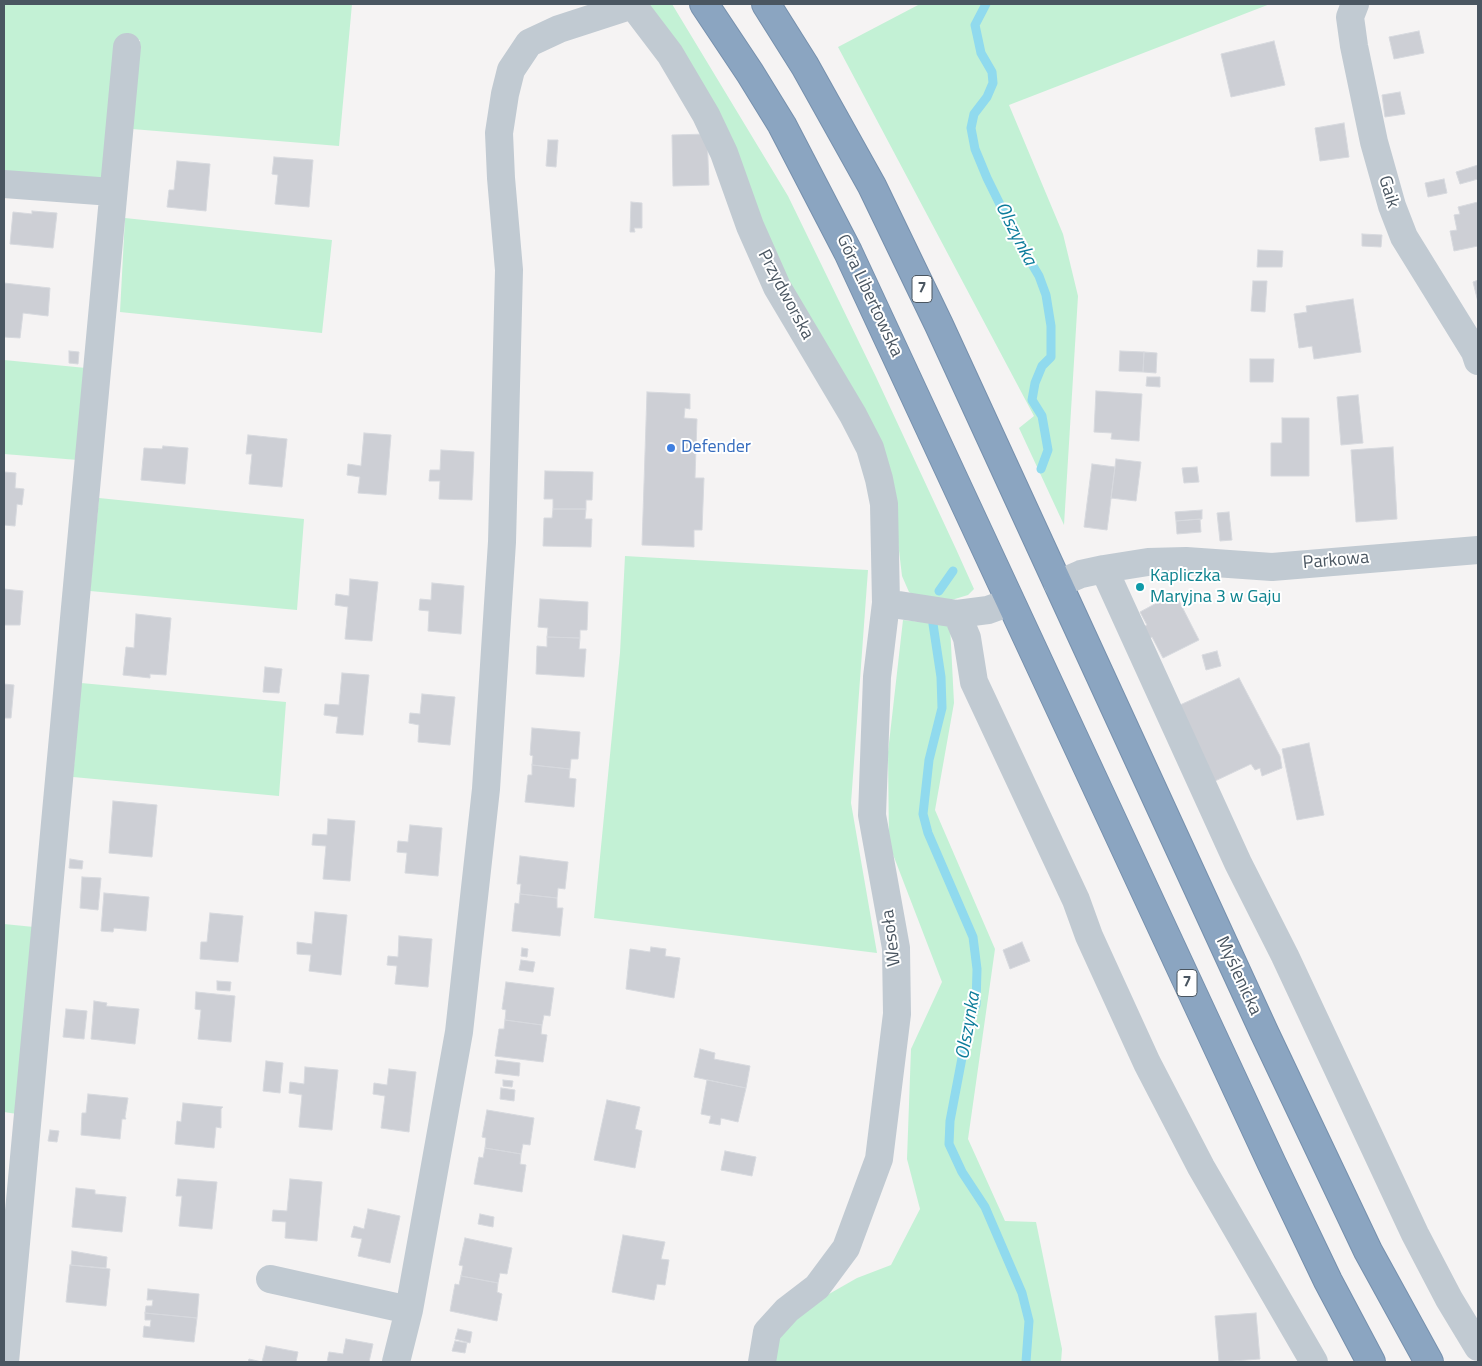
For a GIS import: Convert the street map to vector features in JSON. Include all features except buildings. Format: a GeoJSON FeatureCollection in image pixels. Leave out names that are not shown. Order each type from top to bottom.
{"type":"FeatureCollection","features":[{"type":"Feature","properties":{"kind":"highway","name":"Góra Libertowska"},"geometry":{"type":"LineString","coordinates":[[704,4],[750,72],[814,184],[896,354],[1010,602]]}},
{"type":"Feature","properties":{"kind":"highway","name":"7"},"geometry":{"type":"LineString","coordinates":[[766,4],[805,66],[872,186],[939,325],[1058,584]]}},
{"type":"Feature","properties":{"kind":"highway","name":"Myślenicka"},"geometry":{"type":"LineString","coordinates":[[1058,584],[1368,1251],[1429,1362]]}},
{"type":"Feature","properties":{"kind":"highway","name":"7"},"geometry":{"type":"LineString","coordinates":[[1010,602],[1272,1164],[1328,1281],[1371,1362]]}},
{"type":"Feature","properties":{"kind":"street"},"geometry":{"type":"LineString","coordinates":[[396,1362],[409,1310],[459,1032],[486,789],[502,542],[509,270],[499,134],[505,94],[511,70],[529,43],[559,29],[632,4]]}},
{"type":"Feature","properties":{"kind":"street","name":"Przydworska"},"geometry":{"type":"LineString","coordinates":[[632,4],[670,54],[706,115],[724,153],[750,226],[777,287],[853,415],[870,448],[884,504],[886,603]]}},
{"type":"Feature","properties":{"kind":"street","name":"Gaik"},"geometry":{"type":"LineString","coordinates":[[1355,4],[1350,17],[1354,46],[1374,142],[1392,206],[1404,236],[1470,326],[1478,361]]}},
{"type":"Feature","properties":{"kind":"street"},"geometry":{"type":"LineString","coordinates":[[5,1362],[63,749],[112,192],[127,47]]}},
{"type":"Feature","properties":{"kind":"street"},"geometry":{"type":"LineString","coordinates":[[4,184],[112,192]]}},
{"type":"Feature","properties":{"kind":"street","name":"Parkowa"},"geometry":{"type":"LineString","coordinates":[[1058,584],[1081,574],[1148,562],[1186,561],[1272,567],[1478,550]]}},
{"type":"Feature","properties":{"kind":"street"},"geometry":{"type":"LineString","coordinates":[[1104,569],[1238,863],[1285,956],[1415,1234],[1478,1347]]}},
{"type":"Feature","properties":{"kind":"street"},"geometry":{"type":"LineString","coordinates":[[886,603],[957,614],[988,610],[1010,602]]}},
{"type":"Feature","properties":{"kind":"street","name":"Wesoła"},"geometry":{"type":"LineString","coordinates":[[762,1362],[767,1332],[787,1310],[817,1288],[846,1248],[879,1159],[897,1014],[896,948],[872,815],[877,677],[886,603]]}},
{"type":"Feature","properties":{"kind":"street"},"geometry":{"type":"LineString","coordinates":[[957,614],[967,638],[974,682],[1076,900],[1089,936],[1147,1063],[1201,1167],[1314,1362]]}},
{"type":"Feature","properties":{"kind":"street"},"geometry":{"type":"LineString","coordinates":[[270,1279],[409,1310]]}},
{"type":"Feature","properties":{"kind":"green space"},"geometry":{"type":"Polygon","coordinates":[[[4,4],[352,4],[339,146],[132,129],[140,40],[114,46],[102,181],[4,172],[4,4]]]}},
{"type":"Feature","properties":{"kind":"green space"},"geometry":{"type":"Polygon","coordinates":[[[644,4],[672,4],[788,196],[876,377],[956,549],[974,589],[968,595],[945,602],[919,598],[909,592],[902,576],[891,483],[644,4]]]}},
{"type":"Feature","properties":{"kind":"green space"},"geometry":{"type":"Polygon","coordinates":[[[920,4],[1270,4],[1009,105],[1063,234],[1078,296],[1064,525],[1019,428],[1034,416],[838,47],[920,4]]]}},
{"type":"Feature","properties":{"kind":"green space"},"geometry":{"type":"Polygon","coordinates":[[[125,218],[332,240],[322,333],[120,312],[125,218]]]}},
{"type":"Feature","properties":{"kind":"green space"},"geometry":{"type":"Polygon","coordinates":[[[4,360],[86,368],[78,460],[4,454],[4,360]]]}},
{"type":"Feature","properties":{"kind":"green space"},"geometry":{"type":"Polygon","coordinates":[[[99,498],[304,519],[297,610],[90,591],[99,498]]]}},
{"type":"Feature","properties":{"kind":"green space"},"geometry":{"type":"Polygon","coordinates":[[[625,556],[868,570],[851,803],[877,953],[594,918],[620,653],[625,556]]]}},
{"type":"Feature","properties":{"kind":"green space"},"geometry":{"type":"Polygon","coordinates":[[[903,620],[950,625],[954,703],[935,810],[995,949],[968,1139],[1005,1221],[1036,1222],[1062,1349],[1061,1362],[773,1362],[777,1330],[808,1306],[857,1278],[891,1265],[920,1209],[907,1159],[911,1049],[942,982],[889,844],[888,752],[903,620]]]}},
{"type":"Feature","properties":{"kind":"green space"},"geometry":{"type":"Polygon","coordinates":[[[81,683],[286,702],[279,796],[73,777],[81,683]]]}},
{"type":"Feature","properties":{"kind":"green space"},"geometry":{"type":"Polygon","coordinates":[[[4,924],[34,927],[17,1114],[4,1112],[4,924]]]}},
{"type":"Feature","properties":{"kind":"waterway","name":"Olszynka"},"geometry":{"type":"LineString","coordinates":[[986,4],[975,25],[981,53],[992,72],[993,83],[987,97],[974,114],[971,128],[975,149],[987,178],[1017,239],[1039,276],[1046,295],[1051,326],[1051,357],[1042,366],[1035,383],[1032,400],[1042,416],[1048,450],[1041,469]]}},
{"type":"Feature","properties":{"kind":"waterway","name":"Olszynka"},"geometry":{"type":"LineString","coordinates":[[939,591],[953,571]]}},
{"type":"Feature","properties":{"kind":"waterway","name":"Olszynka"},"geometry":{"type":"LineString","coordinates":[[933,624],[941,677],[942,708],[929,760],[923,814],[928,833],[973,937],[977,969],[976,1005],[969,1021],[950,1121],[949,1144],[962,1172],[985,1207],[1022,1293],[1029,1321],[1026,1362]]}},
{"type":"Feature","properties":{"kind":"place","name":"Defender"},"geometry":{"type":"Point","coordinates":[671,448]}},
{"type":"Feature","properties":{"kind":"place","name":"Kapliczka Maryjna 3 w Gaju"},"geometry":{"type":"Point","coordinates":[1140,587]}}]}
